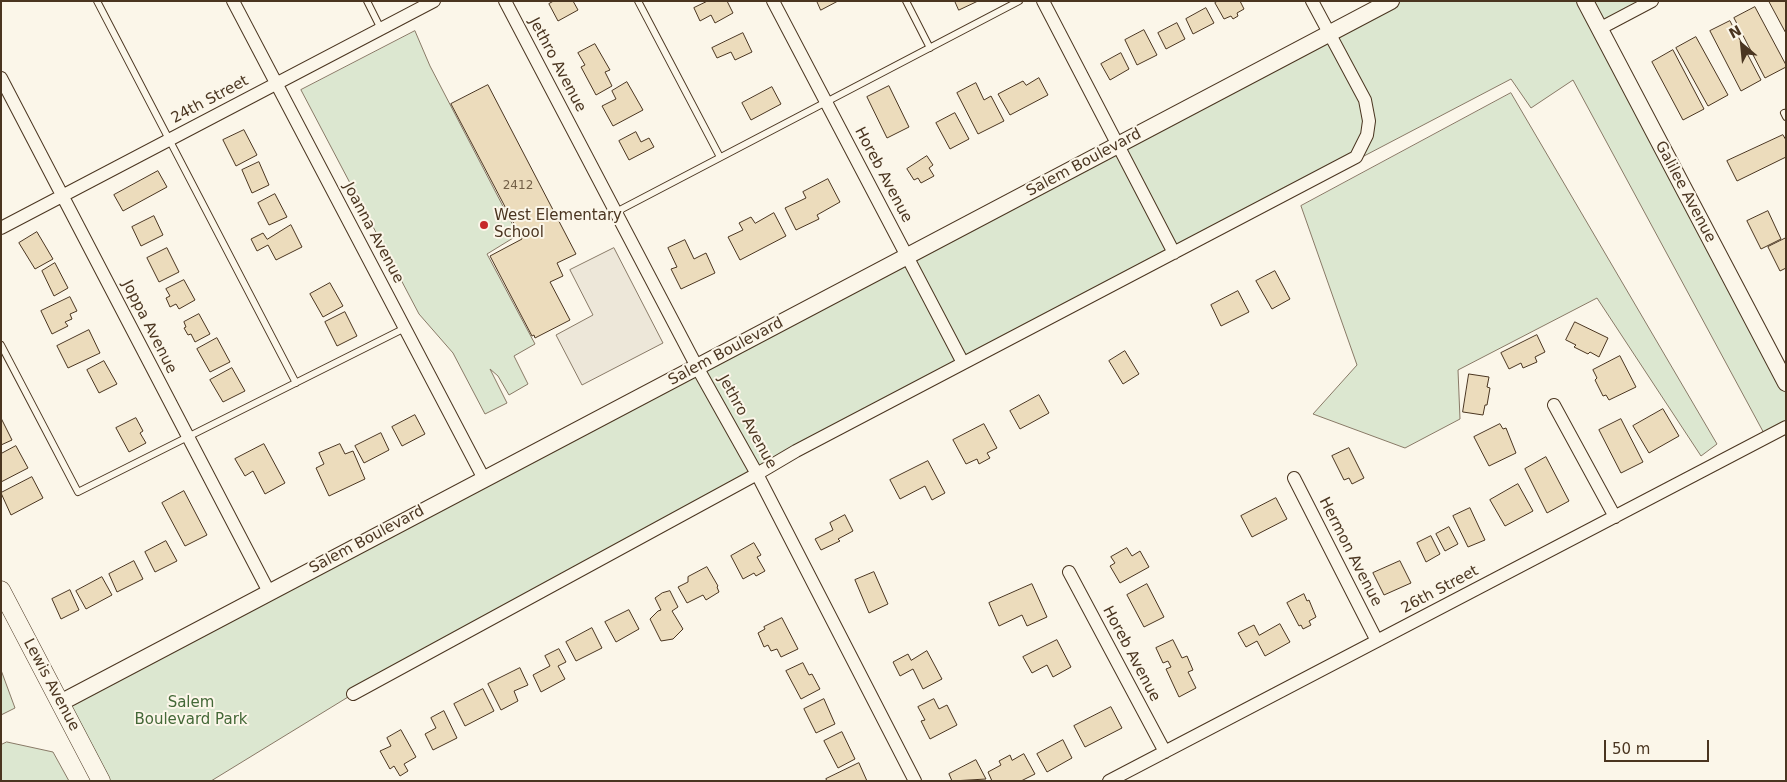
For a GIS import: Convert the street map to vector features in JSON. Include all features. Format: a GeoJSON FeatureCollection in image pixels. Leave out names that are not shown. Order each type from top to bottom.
{"type":"FeatureCollection","features":[{"type":"Feature","properties":{"kind":"main road","name":"Lewis Avenue"},"geometry":{"type":"LineString","coordinates":[[1,590],[101,781]]}},
{"type":"Feature","properties":{"kind":"street","name":"Joanna Avenue"},"geometry":{"type":"LineString","coordinates":[[233,1],[484,479]]}},
{"type":"Feature","properties":{"kind":"street","name":"24th Street"},"geometry":{"type":"LineString","coordinates":[[1,228],[434,1]]}},
{"type":"Feature","properties":{"kind":"street","name":"Jethro Avenue"},"geometry":{"type":"LineString","coordinates":[[505,1],[697,367],[757,474],[915,781]]}},
{"type":"Feature","properties":{"kind":"street"},"geometry":{"type":"LineString","coordinates":[[1043,1],[1174,253]]}},
{"type":"Feature","properties":{"kind":"street"},"geometry":{"type":"LineString","coordinates":[[352,694],[757,474],[796,450],[1356,158],[1367,135],[1369,121],[1365,100],[1312,1]]}},
{"type":"Feature","properties":{"kind":"street","name":"Salem Boulevard"},"geometry":{"type":"LineString","coordinates":[[60,703],[1392,1]]}},
{"type":"Feature","properties":{"kind":"street","name":"Galilee Avenue"},"geometry":{"type":"LineString","coordinates":[[1585,1],[1786,383]]}},
{"type":"Feature","properties":{"kind":"street"},"geometry":{"type":"LineString","coordinates":[[1599,29],[1652,1]]}},
{"type":"Feature","properties":{"kind":"street","name":"Horeb Avenue"},"geometry":{"type":"LineString","coordinates":[[778,3],[826,102],[963,363]]}},
{"type":"Feature","properties":{"kind":"street","name":"Joppa Avenue"},"geometry":{"type":"LineString","coordinates":[[1,78],[269,592]]}},
{"type":"Feature","properties":{"kind":"street"},"geometry":{"type":"LineString","coordinates":[[1554,405],[1615,517]]}},
{"type":"Feature","properties":{"kind":"street","name":"26th Street"},"geometry":{"type":"LineString","coordinates":[[1108,781],[1786,427]]}},
{"type":"Feature","properties":{"kind":"street","name":"Hermon Avenue"},"geometry":{"type":"LineString","coordinates":[[1294,478],[1377,641]]}},
{"type":"Feature","properties":{"kind":"street","name":"Horeb Avenue"},"geometry":{"type":"LineString","coordinates":[[1069,572],[1165,752]]}},
{"type":"Feature","properties":{"kind":"lane"},"geometry":{"type":"LineString","coordinates":[[97,1],[296,383]]}},
{"type":"Feature","properties":{"kind":"lane"},"geometry":{"type":"LineString","coordinates":[[367,1],[381,29]]}},
{"type":"Feature","properties":{"kind":"lane"},"geometry":{"type":"LineString","coordinates":[[638,1],[720,157]]}},
{"type":"Feature","properties":{"kind":"lane"},"geometry":{"type":"LineString","coordinates":[[906,1],[930,48]]}},
{"type":"Feature","properties":{"kind":"lane"},"geometry":{"type":"LineString","coordinates":[[616,212],[1020,1]]}},
{"type":"Feature","properties":{"kind":"lane"},"geometry":{"type":"LineString","coordinates":[[1,345],[78,492],[405,328]]}},
{"type":"Feature","properties":{"kind":"green space","name":"Salem Boulevard Park"},"geometry":{"type":"Polygon","coordinates":[[[1392,1],[1652,1],[1600,29],[1786,383],[1786,427],[1766,437],[1573,80],[1531,108],[1511,79],[757,474],[353,694],[211,781],[101,781],[60,703],[1392,1]]]}},
{"type":"Feature","properties":{"kind":"green space"},"geometry":{"type":"Polygon","coordinates":[[[415,31],[430,66],[518,235],[487,254],[535,344],[514,356],[528,384],[509,395],[498,376],[490,369],[507,403],[485,414],[453,353],[419,314],[301,90],[415,31]]]}},
{"type":"Feature","properties":{"kind":"green space"},"geometry":{"type":"Polygon","coordinates":[[[1511,93],[1717,444],[1701,456],[1597,298],[1458,370],[1460,419],[1405,448],[1313,414],[1357,365],[1301,206],[1511,93]]]}},
{"type":"Feature","properties":{"kind":"green space"},"geometry":{"type":"Polygon","coordinates":[[[1,670],[15,708],[1,715],[1,670]]]}},
{"type":"Feature","properties":{"kind":"green space"},"geometry":{"type":"Polygon","coordinates":[[[7,742],[53,752],[69,781],[1,781],[1,745],[7,742]]]}},
{"type":"Feature","properties":{"kind":"shaded area"},"geometry":{"type":"Polygon","coordinates":[[[614,248],[663,343],[582,385],[556,335],[593,315],[570,270],[614,248]]]}},
{"type":"Feature","properties":{"kind":"building"},"geometry":{"type":"Polygon","coordinates":[[[554,1],[573,1],[578,10],[558,21],[549,4],[554,1]]]}},
{"type":"Feature","properties":{"kind":"building"},"geometry":{"type":"Polygon","coordinates":[[[708,1],[727,1],[733,13],[715,23],[711,15],[700,21],[694,8],[708,1]]]}},
{"type":"Feature","properties":{"kind":"building"},"geometry":{"type":"Polygon","coordinates":[[[817,1],[838,1],[821,10],[817,1]]]}},
{"type":"Feature","properties":{"kind":"building"},"geometry":{"type":"Polygon","coordinates":[[[955,1],[978,1],[959,10],[955,1]]]}},
{"type":"Feature","properties":{"kind":"building"},"geometry":{"type":"Polygon","coordinates":[[[1218,1],[1240,1],[1244,9],[1237,13],[1238,16],[1233,19],[1231,16],[1224,19],[1215,3],[1218,1]]]}},
{"type":"Feature","properties":{"kind":"building"},"geometry":{"type":"Polygon","coordinates":[[[1769,1],[1786,1],[1786,33],[1769,1]]]}},
{"type":"Feature","properties":{"kind":"building"},"geometry":{"type":"Polygon","coordinates":[[[1755,7],[1786,65],[1786,67],[1765,78],[1734,18],[1755,7]]]}},
{"type":"Feature","properties":{"kind":"building"},"geometry":{"type":"Polygon","coordinates":[[[1206,8],[1214,23],[1193,34],[1186,19],[1206,8]]]}},
{"type":"Feature","properties":{"kind":"building"},"geometry":{"type":"Polygon","coordinates":[[[1730,21],[1761,80],[1741,91],[1710,31],[1730,21]]]}},
{"type":"Feature","properties":{"kind":"building"},"geometry":{"type":"Polygon","coordinates":[[[1177,23],[1185,39],[1166,49],[1158,33],[1177,23]]]}},
{"type":"Feature","properties":{"kind":"building"},"geometry":{"type":"Polygon","coordinates":[[[1144,30],[1157,55],[1137,65],[1125,40],[1144,30]]]}},
{"type":"Feature","properties":{"kind":"building"},"geometry":{"type":"Polygon","coordinates":[[[743,33],[752,52],[735,60],[731,52],[717,58],[712,48],[743,33]]]}},
{"type":"Feature","properties":{"kind":"building"},"geometry":{"type":"Polygon","coordinates":[[[1696,37],[1728,95],[1708,106],[1676,48],[1696,37]]]}},
{"type":"Feature","properties":{"kind":"building"},"geometry":{"type":"Polygon","coordinates":[[[595,44],[610,70],[605,72],[612,86],[596,95],[581,67],[585,65],[578,53],[595,44]]]}},
{"type":"Feature","properties":{"kind":"building"},"geometry":{"type":"Polygon","coordinates":[[[1673,50],[1704,109],[1683,120],[1652,62],[1673,50]]]}},
{"type":"Feature","properties":{"kind":"building"},"geometry":{"type":"Polygon","coordinates":[[[1121,53],[1129,69],[1110,80],[1101,64],[1121,53]]]}},
{"type":"Feature","properties":{"kind":"building"},"geometry":{"type":"Polygon","coordinates":[[[1039,78],[1048,95],[1010,115],[998,94],[1023,81],[1026,85],[1039,78]]]}},
{"type":"Feature","properties":{"kind":"building"},"geometry":{"type":"Polygon","coordinates":[[[627,82],[643,110],[613,126],[602,106],[616,99],[612,91],[627,82]]]}},
{"type":"Feature","properties":{"kind":"building"},"geometry":{"type":"Polygon","coordinates":[[[976,83],[984,100],[991,96],[1004,121],[978,134],[957,93],[976,83]]]}},
{"type":"Feature","properties":{"kind":"building"},"geometry":{"type":"Polygon","coordinates":[[[488,85],[576,254],[557,263],[563,276],[550,282],[570,320],[535,338],[534,335],[532,336],[490,256],[522,239],[451,104],[488,85]]]}},
{"type":"Feature","properties":{"kind":"building"},"geometry":{"type":"Polygon","coordinates":[[[889,86],[909,127],[887,138],[867,97],[889,86]]]}},
{"type":"Feature","properties":{"kind":"building"},"geometry":{"type":"Polygon","coordinates":[[[772,87],[781,104],[751,120],[742,103],[772,87]]]}},
{"type":"Feature","properties":{"kind":"building"},"geometry":{"type":"Polygon","coordinates":[[[955,113],[969,139],[950,149],[936,123],[955,113]]]}},
{"type":"Feature","properties":{"kind":"building"},"geometry":{"type":"Polygon","coordinates":[[[244,130],[257,155],[236,166],[223,140],[244,130]]]}},
{"type":"Feature","properties":{"kind":"building"},"geometry":{"type":"Polygon","coordinates":[[[636,132],[641,142],[649,138],[654,147],[629,160],[619,141],[636,132]]]}},
{"type":"Feature","properties":{"kind":"building"},"geometry":{"type":"Polygon","coordinates":[[[1783,135],[1786,140],[1786,157],[1737,181],[1727,161],[1783,135]]]}},
{"type":"Feature","properties":{"kind":"building"},"geometry":{"type":"Polygon","coordinates":[[[927,156],[933,165],[929,168],[934,176],[921,183],[918,178],[914,180],[907,169],[927,156]]]}},
{"type":"Feature","properties":{"kind":"building"},"geometry":{"type":"Polygon","coordinates":[[[259,162],[269,185],[252,193],[242,170],[259,162]]]}},
{"type":"Feature","properties":{"kind":"building"},"geometry":{"type":"Polygon","coordinates":[[[158,171],[167,187],[123,211],[114,195],[158,171]]]}},
{"type":"Feature","properties":{"kind":"building"},"geometry":{"type":"Polygon","coordinates":[[[828,179],[840,202],[817,215],[819,219],[796,230],[785,208],[806,198],[803,192],[828,179]]]}},
{"type":"Feature","properties":{"kind":"building"},"geometry":{"type":"Polygon","coordinates":[[[275,194],[287,217],[269,225],[258,203],[275,194]]]}},
{"type":"Feature","properties":{"kind":"building"},"geometry":{"type":"Polygon","coordinates":[[[1768,211],[1781,239],[1761,249],[1747,221],[1768,211]]]}},
{"type":"Feature","properties":{"kind":"building"},"geometry":{"type":"Polygon","coordinates":[[[774,213],[786,236],[740,260],[728,237],[743,230],[739,223],[751,217],[755,223],[774,213]]]}},
{"type":"Feature","properties":{"kind":"building"},"geometry":{"type":"Polygon","coordinates":[[[154,216],[163,235],[141,246],[132,227],[154,216]]]}},
{"type":"Feature","properties":{"kind":"building"},"geometry":{"type":"Polygon","coordinates":[[[291,225],[302,247],[276,260],[268,245],[257,251],[251,239],[263,233],[267,239],[291,225]]]}},
{"type":"Feature","properties":{"kind":"building"},"geometry":{"type":"Polygon","coordinates":[[[37,232],[53,259],[35,269],[19,243],[37,232]]]}},
{"type":"Feature","properties":{"kind":"building"},"geometry":{"type":"Polygon","coordinates":[[[1786,238],[1786,268],[1780,271],[1768,247],[1786,238]]]}},
{"type":"Feature","properties":{"kind":"building"},"geometry":{"type":"Polygon","coordinates":[[[685,240],[694,259],[706,253],[715,273],[681,289],[671,269],[677,267],[668,248],[685,240]]]}},
{"type":"Feature","properties":{"kind":"building"},"geometry":{"type":"Polygon","coordinates":[[[167,248],[179,272],[159,282],[147,258],[167,248]]]}},
{"type":"Feature","properties":{"kind":"building"},"geometry":{"type":"Polygon","coordinates":[[[55,263],[68,288],[54,296],[42,271],[55,263]]]}},
{"type":"Feature","properties":{"kind":"building"},"geometry":{"type":"Polygon","coordinates":[[[1275,271],[1290,299],[1272,309],[1256,281],[1275,271]]]}},
{"type":"Feature","properties":{"kind":"building"},"geometry":{"type":"Polygon","coordinates":[[[184,280],[195,300],[179,309],[176,304],[170,307],[166,298],[170,296],[166,289],[184,280]]]}},
{"type":"Feature","properties":{"kind":"building"},"geometry":{"type":"Polygon","coordinates":[[[330,283],[343,306],[323,317],[310,294],[330,283]]]}},
{"type":"Feature","properties":{"kind":"building"},"geometry":{"type":"Polygon","coordinates":[[[1238,291],[1249,312],[1221,326],[1211,305],[1238,291]]]}},
{"type":"Feature","properties":{"kind":"building"},"geometry":{"type":"Polygon","coordinates":[[[70,297],[77,311],[70,314],[72,319],[65,322],[68,326],[52,334],[41,311],[70,297]]]}},
{"type":"Feature","properties":{"kind":"building"},"geometry":{"type":"Polygon","coordinates":[[[345,312],[357,336],[337,346],[325,322],[345,312]]]}},
{"type":"Feature","properties":{"kind":"building"},"geometry":{"type":"Polygon","coordinates":[[[199,314],[210,334],[195,342],[191,334],[188,335],[184,328],[186,327],[184,322],[199,314]]]}},
{"type":"Feature","properties":{"kind":"building"},"geometry":{"type":"Polygon","coordinates":[[[1575,322],[1608,338],[1599,357],[1574,347],[1576,345],[1566,340],[1575,322]]]}},
{"type":"Feature","properties":{"kind":"building"},"geometry":{"type":"Polygon","coordinates":[[[89,330],[100,353],[68,368],[57,346],[89,330]]]}},
{"type":"Feature","properties":{"kind":"building"},"geometry":{"type":"Polygon","coordinates":[[[1537,335],[1545,352],[1535,357],[1537,362],[1523,368],[1521,363],[1509,369],[1501,353],[1537,335]]]}},
{"type":"Feature","properties":{"kind":"building"},"geometry":{"type":"Polygon","coordinates":[[[217,338],[230,362],[210,372],[197,349],[217,338]]]}},
{"type":"Feature","properties":{"kind":"building"},"geometry":{"type":"Polygon","coordinates":[[[1125,351],[1139,374],[1123,384],[1109,361],[1125,351]]]}},
{"type":"Feature","properties":{"kind":"building"},"geometry":{"type":"Polygon","coordinates":[[[1620,356],[1636,387],[1609,400],[1606,395],[1603,396],[1595,380],[1597,378],[1593,370],[1620,356]]]}},
{"type":"Feature","properties":{"kind":"building"},"geometry":{"type":"Polygon","coordinates":[[[104,361],[117,384],[99,393],[87,370],[104,361]]]}},
{"type":"Feature","properties":{"kind":"building"},"geometry":{"type":"Polygon","coordinates":[[[232,368],[245,391],[223,402],[210,380],[232,368]]]}},
{"type":"Feature","properties":{"kind":"building"},"geometry":{"type":"Polygon","coordinates":[[[1469,374],[1489,377],[1487,387],[1490,388],[1483,415],[1463,412],[1469,374]]]}},
{"type":"Feature","properties":{"kind":"building"},"geometry":{"type":"Polygon","coordinates":[[[1039,395],[1049,413],[1020,429],[1010,411],[1039,395]]]}},
{"type":"Feature","properties":{"kind":"building"},"geometry":{"type":"Polygon","coordinates":[[[1663,409],[1679,436],[1649,453],[1633,426],[1663,409]]]}},
{"type":"Feature","properties":{"kind":"building"},"geometry":{"type":"Polygon","coordinates":[[[415,415],[425,434],[402,446],[392,427],[415,415]]]}},
{"type":"Feature","properties":{"kind":"building"},"geometry":{"type":"Polygon","coordinates":[[[1,418],[12,440],[1,445],[1,418]]]}},
{"type":"Feature","properties":{"kind":"building"},"geometry":{"type":"Polygon","coordinates":[[[136,418],[143,431],[140,433],[146,443],[129,452],[116,428],[136,418]]]}},
{"type":"Feature","properties":{"kind":"building"},"geometry":{"type":"Polygon","coordinates":[[[1621,419],[1643,462],[1621,473],[1599,430],[1621,419]]]}},
{"type":"Feature","properties":{"kind":"building"},"geometry":{"type":"Polygon","coordinates":[[[984,424],[997,448],[987,453],[990,458],[979,464],[977,459],[966,464],[953,440],[984,424]]]}},
{"type":"Feature","properties":{"kind":"building"},"geometry":{"type":"Polygon","coordinates":[[[1500,424],[1503,429],[1506,428],[1516,453],[1489,466],[1474,437],[1500,424]]]}},
{"type":"Feature","properties":{"kind":"building"},"geometry":{"type":"Polygon","coordinates":[[[381,433],[389,450],[364,463],[355,446],[381,433]]]}},
{"type":"Feature","properties":{"kind":"building"},"geometry":{"type":"Polygon","coordinates":[[[264,444],[285,483],[265,494],[253,471],[245,476],[235,459],[264,444]]]}},
{"type":"Feature","properties":{"kind":"building"},"geometry":{"type":"Polygon","coordinates":[[[340,444],[345,454],[353,451],[365,479],[329,496],[316,468],[324,464],[319,453],[340,444]]]}},
{"type":"Feature","properties":{"kind":"building"},"geometry":{"type":"Polygon","coordinates":[[[16,446],[28,468],[1,482],[1,454],[16,446]]]}},
{"type":"Feature","properties":{"kind":"building"},"geometry":{"type":"Polygon","coordinates":[[[1349,448],[1364,478],[1352,484],[1349,478],[1344,480],[1332,456],[1349,448]]]}},
{"type":"Feature","properties":{"kind":"building"},"geometry":{"type":"Polygon","coordinates":[[[1546,457],[1569,501],[1547,513],[1525,469],[1546,457]]]}},
{"type":"Feature","properties":{"kind":"building"},"geometry":{"type":"Polygon","coordinates":[[[928,461],[945,493],[932,500],[925,486],[900,499],[890,480],[928,461]]]}},
{"type":"Feature","properties":{"kind":"building"},"geometry":{"type":"Polygon","coordinates":[[[32,477],[43,498],[11,515],[1,493],[32,477]]]}},
{"type":"Feature","properties":{"kind":"building"},"geometry":{"type":"Polygon","coordinates":[[[1518,484],[1533,511],[1505,526],[1490,500],[1518,484]]]}},
{"type":"Feature","properties":{"kind":"building"},"geometry":{"type":"Polygon","coordinates":[[[184,491],[207,535],[185,546],[162,503],[184,491]]]}},
{"type":"Feature","properties":{"kind":"building"},"geometry":{"type":"Polygon","coordinates":[[[1276,498],[1287,519],[1252,537],[1241,516],[1276,498]]]}},
{"type":"Feature","properties":{"kind":"building"},"geometry":{"type":"Polygon","coordinates":[[[1470,508],[1485,540],[1468,547],[1453,516],[1470,508]]]}},
{"type":"Feature","properties":{"kind":"building"},"geometry":{"type":"Polygon","coordinates":[[[845,515],[853,531],[838,539],[840,541],[821,550],[815,539],[833,530],[830,523],[845,515]]]}},
{"type":"Feature","properties":{"kind":"building"},"geometry":{"type":"Polygon","coordinates":[[[1449,527],[1458,544],[1445,551],[1436,534],[1449,527]]]}},
{"type":"Feature","properties":{"kind":"building"},"geometry":{"type":"Polygon","coordinates":[[[1431,536],[1440,554],[1426,562],[1417,543],[1431,536]]]}},
{"type":"Feature","properties":{"kind":"building"},"geometry":{"type":"Polygon","coordinates":[[[166,541],[177,561],[155,572],[145,552],[166,541]]]}},
{"type":"Feature","properties":{"kind":"building"},"geometry":{"type":"Polygon","coordinates":[[[754,543],[761,555],[757,557],[765,571],[756,576],[754,573],[743,579],[731,556],[754,543]]]}},
{"type":"Feature","properties":{"kind":"building"},"geometry":{"type":"Polygon","coordinates":[[[1127,548],[1132,556],[1140,551],[1149,567],[1120,583],[1110,566],[1115,563],[1111,557],[1127,548]]]}},
{"type":"Feature","properties":{"kind":"building"},"geometry":{"type":"Polygon","coordinates":[[[134,561],[143,579],[117,592],[109,574],[134,561]]]}},
{"type":"Feature","properties":{"kind":"building"},"geometry":{"type":"Polygon","coordinates":[[[1400,561],[1411,583],[1384,595],[1373,573],[1400,561]]]}},
{"type":"Feature","properties":{"kind":"building"},"geometry":{"type":"Polygon","coordinates":[[[707,567],[718,586],[719,592],[706,600],[703,595],[687,603],[678,587],[688,582],[688,577],[707,567]]]}},
{"type":"Feature","properties":{"kind":"building"},"geometry":{"type":"Polygon","coordinates":[[[874,572],[888,604],[869,613],[855,580],[874,572]]]}},
{"type":"Feature","properties":{"kind":"building"},"geometry":{"type":"Polygon","coordinates":[[[102,577],[112,595],[86,609],[76,591],[102,577]]]}},
{"type":"Feature","properties":{"kind":"building"},"geometry":{"type":"Polygon","coordinates":[[[1032,584],[1047,617],[1027,626],[1022,615],[999,626],[989,603],[1032,584]]]}},
{"type":"Feature","properties":{"kind":"building"},"geometry":{"type":"Polygon","coordinates":[[[1147,584],[1164,617],[1144,627],[1127,595],[1147,584]]]}},
{"type":"Feature","properties":{"kind":"building"},"geometry":{"type":"Polygon","coordinates":[[[70,590],[79,610],[61,619],[52,599],[70,590]]]}},
{"type":"Feature","properties":{"kind":"building"},"geometry":{"type":"Polygon","coordinates":[[[670,591],[678,607],[672,611],[683,629],[673,639],[661,641],[650,619],[661,610],[655,598],[662,593],[670,591]]]}},
{"type":"Feature","properties":{"kind":"building"},"geometry":{"type":"Polygon","coordinates":[[[1304,594],[1307,601],[1309,600],[1316,617],[1309,621],[1311,625],[1303,629],[1301,625],[1299,626],[1287,603],[1304,594]]]}},
{"type":"Feature","properties":{"kind":"building"},"geometry":{"type":"Polygon","coordinates":[[[629,610],[639,629],[616,642],[605,622],[629,610]]]}},
{"type":"Feature","properties":{"kind":"building"},"geometry":{"type":"Polygon","coordinates":[[[782,618],[798,649],[781,657],[777,649],[771,651],[768,645],[764,647],[758,633],[765,629],[764,627],[782,618]]]}},
{"type":"Feature","properties":{"kind":"building"},"geometry":{"type":"Polygon","coordinates":[[[1280,624],[1290,642],[1265,656],[1257,641],[1246,647],[1238,633],[1254,625],[1259,635],[1280,624]]]}},
{"type":"Feature","properties":{"kind":"building"},"geometry":{"type":"Polygon","coordinates":[[[592,628],[602,648],[576,661],[566,642],[592,628]]]}},
{"type":"Feature","properties":{"kind":"building"},"geometry":{"type":"Polygon","coordinates":[[[1057,640],[1071,667],[1053,677],[1047,665],[1032,673],[1023,657],[1057,640]]]}},
{"type":"Feature","properties":{"kind":"building"},"geometry":{"type":"Polygon","coordinates":[[[1173,640],[1182,658],[1187,656],[1193,670],[1188,672],[1196,688],[1179,697],[1166,669],[1171,667],[1168,661],[1163,663],[1156,648],[1173,640]]]}},
{"type":"Feature","properties":{"kind":"building"},"geometry":{"type":"Polygon","coordinates":[[[559,649],[566,662],[558,666],[565,679],[541,692],[533,675],[550,666],[545,656],[559,649]]]}},
{"type":"Feature","properties":{"kind":"building"},"geometry":{"type":"Polygon","coordinates":[[[927,651],[942,679],[923,689],[913,669],[900,676],[893,662],[908,654],[911,660],[927,651]]]}},
{"type":"Feature","properties":{"kind":"building"},"geometry":{"type":"Polygon","coordinates":[[[803,663],[809,675],[812,674],[820,689],[801,699],[786,671],[803,663]]]}},
{"type":"Feature","properties":{"kind":"building"},"geometry":{"type":"Polygon","coordinates":[[[520,668],[528,685],[514,691],[518,701],[501,710],[488,684],[520,668]]]}},
{"type":"Feature","properties":{"kind":"building"},"geometry":{"type":"Polygon","coordinates":[[[483,689],[494,711],[465,726],[454,704],[483,689]]]}},
{"type":"Feature","properties":{"kind":"building"},"geometry":{"type":"Polygon","coordinates":[[[824,699],[835,724],[816,733],[804,709],[824,699]]]}},
{"type":"Feature","properties":{"kind":"building"},"geometry":{"type":"Polygon","coordinates":[[[934,699],[939,709],[947,705],[957,725],[930,739],[921,721],[925,720],[918,707],[934,699]]]}},
{"type":"Feature","properties":{"kind":"building"},"geometry":{"type":"Polygon","coordinates":[[[1111,707],[1122,728],[1085,747],[1074,726],[1111,707]]]}},
{"type":"Feature","properties":{"kind":"building"},"geometry":{"type":"Polygon","coordinates":[[[444,711],[457,738],[433,750],[425,734],[436,728],[431,718],[444,711]]]}},
{"type":"Feature","properties":{"kind":"building"},"geometry":{"type":"Polygon","coordinates":[[[401,730],[416,757],[404,764],[408,771],[400,776],[394,766],[390,769],[380,751],[391,746],[387,738],[401,730]]]}},
{"type":"Feature","properties":{"kind":"building"},"geometry":{"type":"Polygon","coordinates":[[[842,732],[855,759],[838,768],[824,741],[842,732]]]}},
{"type":"Feature","properties":{"kind":"building"},"geometry":{"type":"Polygon","coordinates":[[[1063,740],[1072,758],[1047,772],[1037,754],[1063,740]]]}},
{"type":"Feature","properties":{"kind":"building"},"geometry":{"type":"Polygon","coordinates":[[[1024,754],[1035,774],[1021,781],[992,781],[988,772],[1001,765],[999,761],[1010,755],[1012,760],[1024,754]]]}},
{"type":"Feature","properties":{"kind":"building"},"geometry":{"type":"Polygon","coordinates":[[[976,760],[986,779],[952,781],[949,774],[976,760]]]}},
{"type":"Feature","properties":{"kind":"building"},"geometry":{"type":"Polygon","coordinates":[[[859,763],[867,781],[827,781],[826,779],[859,763]]]}},
{"type":"Feature","properties":{"kind":"place","name":"West Elementary School"},"geometry":{"type":"Point","coordinates":[484,225]}}]}
